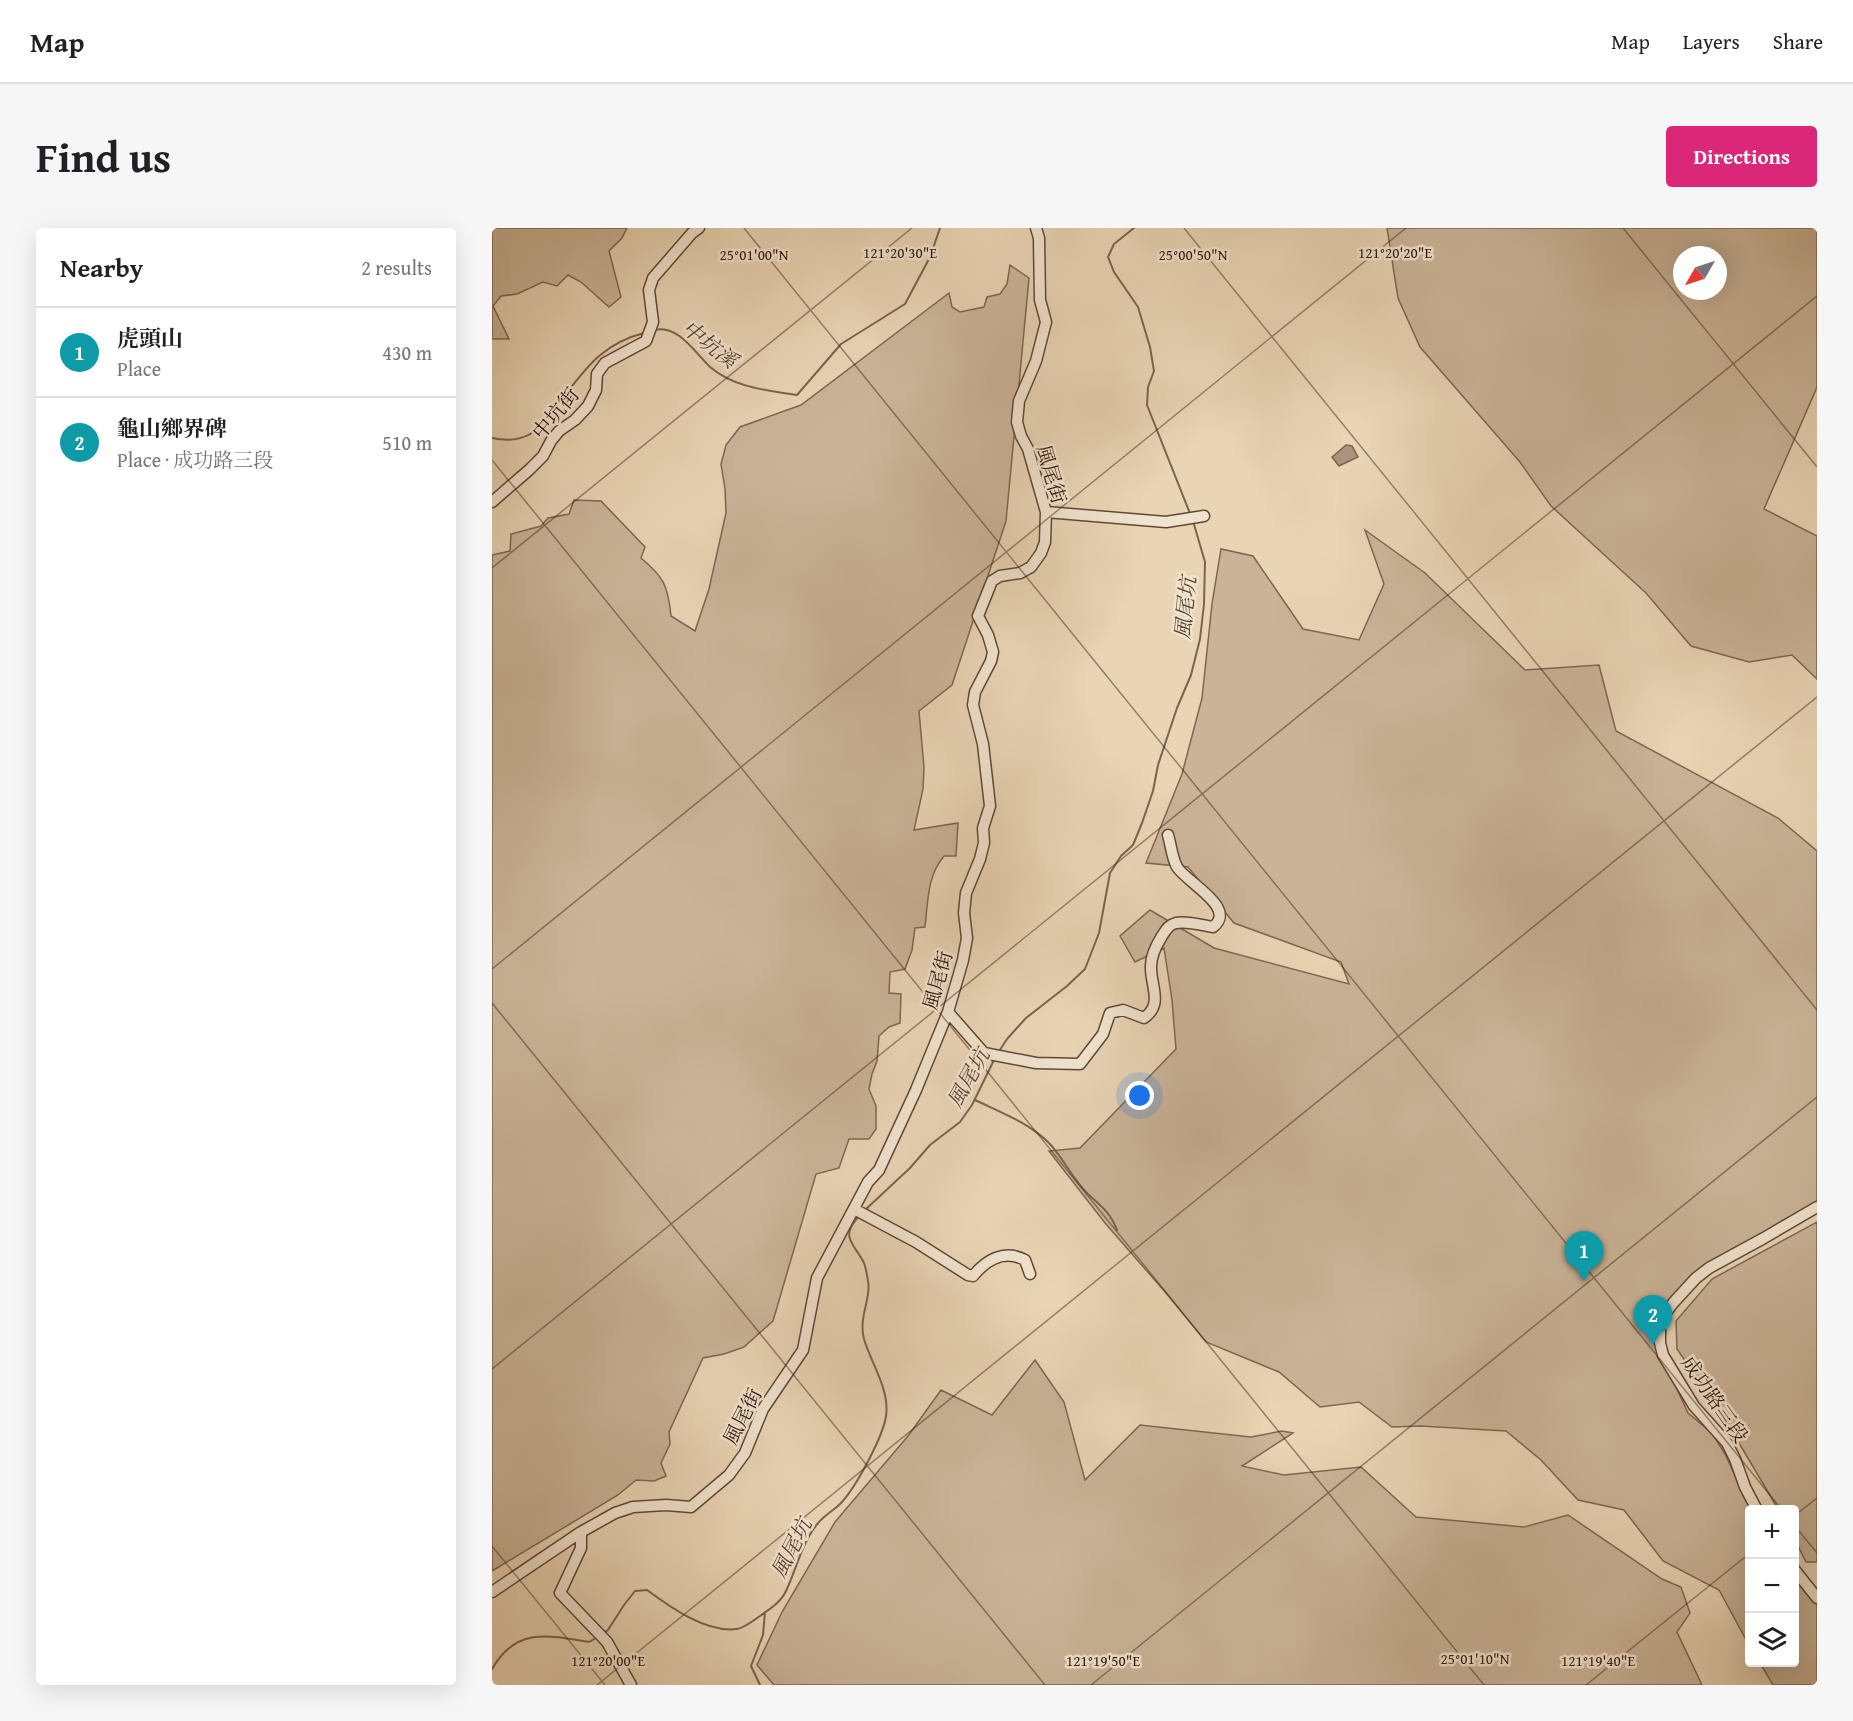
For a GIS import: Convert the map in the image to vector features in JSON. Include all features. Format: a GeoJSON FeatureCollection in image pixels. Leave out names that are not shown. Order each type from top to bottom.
{"type":"FeatureCollection","features":[{"type":"Feature","properties":{"kind":"street","name":"中坑街"},"geometry":{"type":"LineString","coordinates":[[492,502],[543,456],[559,431],[575,420],[588,406],[596,390],[597,374],[605,363],[646,341],[653,322],[650,290],[653,278],[699,228]]}},
{"type":"Feature","properties":{"kind":"street","name":"風尾街"},"geometry":{"type":"LineString","coordinates":[[492,1592],[581,1532],[615,1513],[633,1507],[666,1505],[691,1507],[729,1475],[745,1454],[763,1409],[803,1350],[817,1278],[859,1211],[868,1182],[879,1170],[916,1090],[948,1012],[967,938],[964,913],[966,893],[980,859],[984,843],[983,828],[990,806],[983,744],[973,705],[975,692],[991,661],[993,652],[988,635],[978,616],[992,581],[1000,576],[1026,570],[1039,558],[1045,542],[1046,512],[1028,449],[1017,422],[1019,401],[1036,361],[1046,322],[1040,300],[1036,228]]}},
{"type":"Feature","properties":{"kind":"street"},"geometry":{"type":"LineString","coordinates":[[1046,512],[1166,522],[1204,516]]}},
{"type":"Feature","properties":{"kind":"street"},"geometry":{"type":"LineString","coordinates":[[948,1012],[984,1053],[1036,1063],[1080,1064],[1103,1034],[1110,1013],[1123,1010],[1144,1018],[1154,1008],[1155,996],[1150,963],[1168,927],[1185,923],[1213,927],[1218,923],[1220,916],[1214,901],[1178,869],[1168,835]]}},
{"type":"Feature","properties":{"kind":"street","name":"成功路三段"},"geometry":{"type":"LineString","coordinates":[[1755,1505],[1744,1487],[1727,1443],[1694,1406],[1663,1354],[1660,1327],[1664,1315],[1674,1302],[1708,1268],[1817,1207]]}},
{"type":"Feature","properties":{"kind":"street"},"geometry":{"type":"LineString","coordinates":[[859,1211],[916,1242],[968,1275],[973,1276],[993,1258],[1006,1255],[1025,1260],[1030,1274]]}},
{"type":"Feature","properties":{"kind":"street"},"geometry":{"type":"LineString","coordinates":[[581,1532],[581,1548],[560,1593],[600,1635],[632,1685]]}},
{"type":"Feature","properties":{"kind":"street"},"geometry":{"type":"LineString","coordinates":[[1799,1575],[1817,1598]]}},
{"type":"Feature","properties":{"kind":"shaded area"},"geometry":{"type":"Polygon","coordinates":[[[492,228],[627,228],[622,238],[609,251],[621,297],[609,307],[581,282],[568,275],[557,286],[543,282],[517,294],[501,296],[493,306],[509,339],[492,339],[492,228]]]}},
{"type":"Feature","properties":{"kind":"shaded area"},"geometry":{"type":"Polygon","coordinates":[[[1387,228],[1817,228],[1817,387],[1764,509],[1817,536],[1817,679],[1792,655],[1749,662],[1691,646],[1646,593],[1551,506],[1520,462],[1420,347],[1398,298],[1387,228]]]}},
{"type":"Feature","properties":{"kind":"shaded area"},"geometry":{"type":"Polygon","coordinates":[[[1010,265],[1029,278],[1006,521],[952,685],[919,711],[924,767],[923,789],[914,830],[958,823],[956,856],[944,856],[938,864],[929,890],[925,927],[915,928],[912,950],[905,969],[890,972],[889,993],[901,994],[900,1023],[889,1027],[879,1036],[877,1061],[869,1089],[876,1106],[876,1129],[869,1139],[849,1139],[839,1168],[816,1174],[773,1321],[744,1347],[703,1358],[669,1432],[670,1444],[661,1463],[666,1476],[654,1481],[636,1480],[618,1495],[492,1571],[492,555],[510,551],[511,534],[541,526],[548,518],[569,514],[574,500],[601,501],[645,547],[641,558],[664,583],[671,616],[695,631],[709,589],[726,513],[721,464],[726,445],[740,427],[801,405],[949,293],[952,307],[960,312],[984,307],[987,297],[1000,294],[1007,284],[1010,265]]]}},
{"type":"Feature","properties":{"kind":"shaded area"},"geometry":{"type":"Polygon","coordinates":[[[1346,445],[1352,446],[1358,457],[1339,466],[1332,457],[1346,445]]]}},
{"type":"Feature","properties":{"kind":"shaded area"},"geometry":{"type":"Polygon","coordinates":[[[1365,530],[1425,573],[1525,670],[1599,665],[1616,731],[1778,818],[1817,851],[1817,1203],[1673,1295],[1653,1329],[1655,1341],[1688,1413],[1712,1433],[1725,1454],[1749,1505],[1745,1505],[1745,1638],[1719,1590],[1663,1561],[1624,1510],[1578,1500],[1541,1460],[1506,1431],[1421,1426],[1392,1427],[1359,1402],[1320,1407],[1279,1372],[1206,1342],[1105,1223],[1049,1151],[1080,1148],[1176,1049],[1172,1000],[1164,948],[1135,962],[1120,936],[1150,910],[1214,948],[1349,984],[1341,962],[1234,923],[1188,867],[1146,863],[1182,774],[1202,698],[1212,604],[1221,549],[1253,556],[1303,629],[1359,640],[1384,584],[1365,530]]]}},
{"type":"Feature","properties":{"kind":"shaded area"},"geometry":{"type":"Polygon","coordinates":[[[1817,1222],[1817,1562],[1806,1562],[1799,1548],[1799,1505],[1776,1505],[1723,1416],[1677,1349],[1676,1321],[1712,1279],[1817,1222]]]}},
{"type":"Feature","properties":{"kind":"shaded area"},"geometry":{"type":"Polygon","coordinates":[[[1035,1360],[1064,1402],[1085,1480],[1140,1425],[1251,1437],[1282,1431],[1293,1433],[1242,1466],[1284,1475],[1361,1467],[1416,1517],[1524,1527],[1568,1515],[1662,1579],[1681,1587],[1690,1613],[1677,1632],[1702,1685],[774,1685],[757,1665],[782,1612],[835,1522],[908,1436],[941,1390],[992,1415],[1035,1360]]]}},
{"type":"Feature","properties":{"kind":"shaded area"},"geometry":{"type":"Polygon","coordinates":[[[1799,1582],[1817,1604],[1817,1685],[1773,1685],[1762,1667],[1799,1667],[1799,1582]]]}},
{"type":"Feature","properties":{"kind":"waterway","name":"中坑溪"},"geometry":{"type":"LineString","coordinates":[[655,330],[663,329],[679,336],[710,367],[730,380],[751,387],[797,395],[841,344],[905,304],[930,257],[940,228]]}},
{"type":"Feature","properties":{"kind":"waterway","name":"風尾坑"},"geometry":{"type":"LineString","coordinates":[[1134,228],[1114,244],[1108,257],[1114,272],[1138,307],[1150,347],[1154,371],[1148,387],[1147,405],[1191,516]]}},
{"type":"Feature","properties":{"kind":"waterway","name":"中坑溪"},"geometry":{"type":"LineString","coordinates":[[492,438],[514,439],[530,434],[544,423],[582,373],[599,356],[620,342],[644,333]]}},
{"type":"Feature","properties":{"kind":"waterway","name":"風尾坑"},"geometry":{"type":"LineString","coordinates":[[998,1053],[1026,1018],[1085,969],[1099,933],[1110,873],[1121,856],[1133,845],[1142,823],[1153,791],[1158,765],[1191,675],[1200,639],[1205,562],[1193,521]]}},
{"type":"Feature","properties":{"kind":"waterway","name":"風尾坑"},"geometry":{"type":"LineString","coordinates":[[865,1210],[910,1168],[930,1145],[960,1122],[972,1105],[994,1060]]}},
{"type":"Feature","properties":{"kind":"waterway"},"geometry":{"type":"LineString","coordinates":[[975,1100],[1022,1123],[1048,1142],[1083,1188],[1108,1214],[1117,1230]]}},
{"type":"Feature","properties":{"kind":"waterway","name":"風尾坑"},"geometry":{"type":"LineString","coordinates":[[604,1633],[635,1591],[647,1590],[666,1604],[701,1623],[725,1629],[737,1629],[749,1624],[781,1599],[813,1529],[821,1519],[840,1504],[860,1475],[880,1436],[886,1416],[886,1406],[883,1387],[864,1339],[863,1323],[869,1287],[866,1269],[849,1235],[859,1216]]}},
{"type":"Feature","properties":{"kind":"waterway"},"geometry":{"type":"LineString","coordinates":[[760,1685],[751,1666],[763,1635],[765,1612]]}},
{"type":"Feature","properties":{"kind":"waterway","name":"風尾坑"},"geometry":{"type":"LineString","coordinates":[[492,1669],[501,1655],[522,1640],[547,1636],[589,1642],[596,1638]]}},
{"type":"Feature","properties":{"kind":"place","name":"虎頭山"},"geometry":{"type":"Point","coordinates":[1584,1281]}},
{"type":"Feature","properties":{"kind":"place","name":"龜山鄉界碑"},"geometry":{"type":"Point","coordinates":[1653,1345]}}]}
